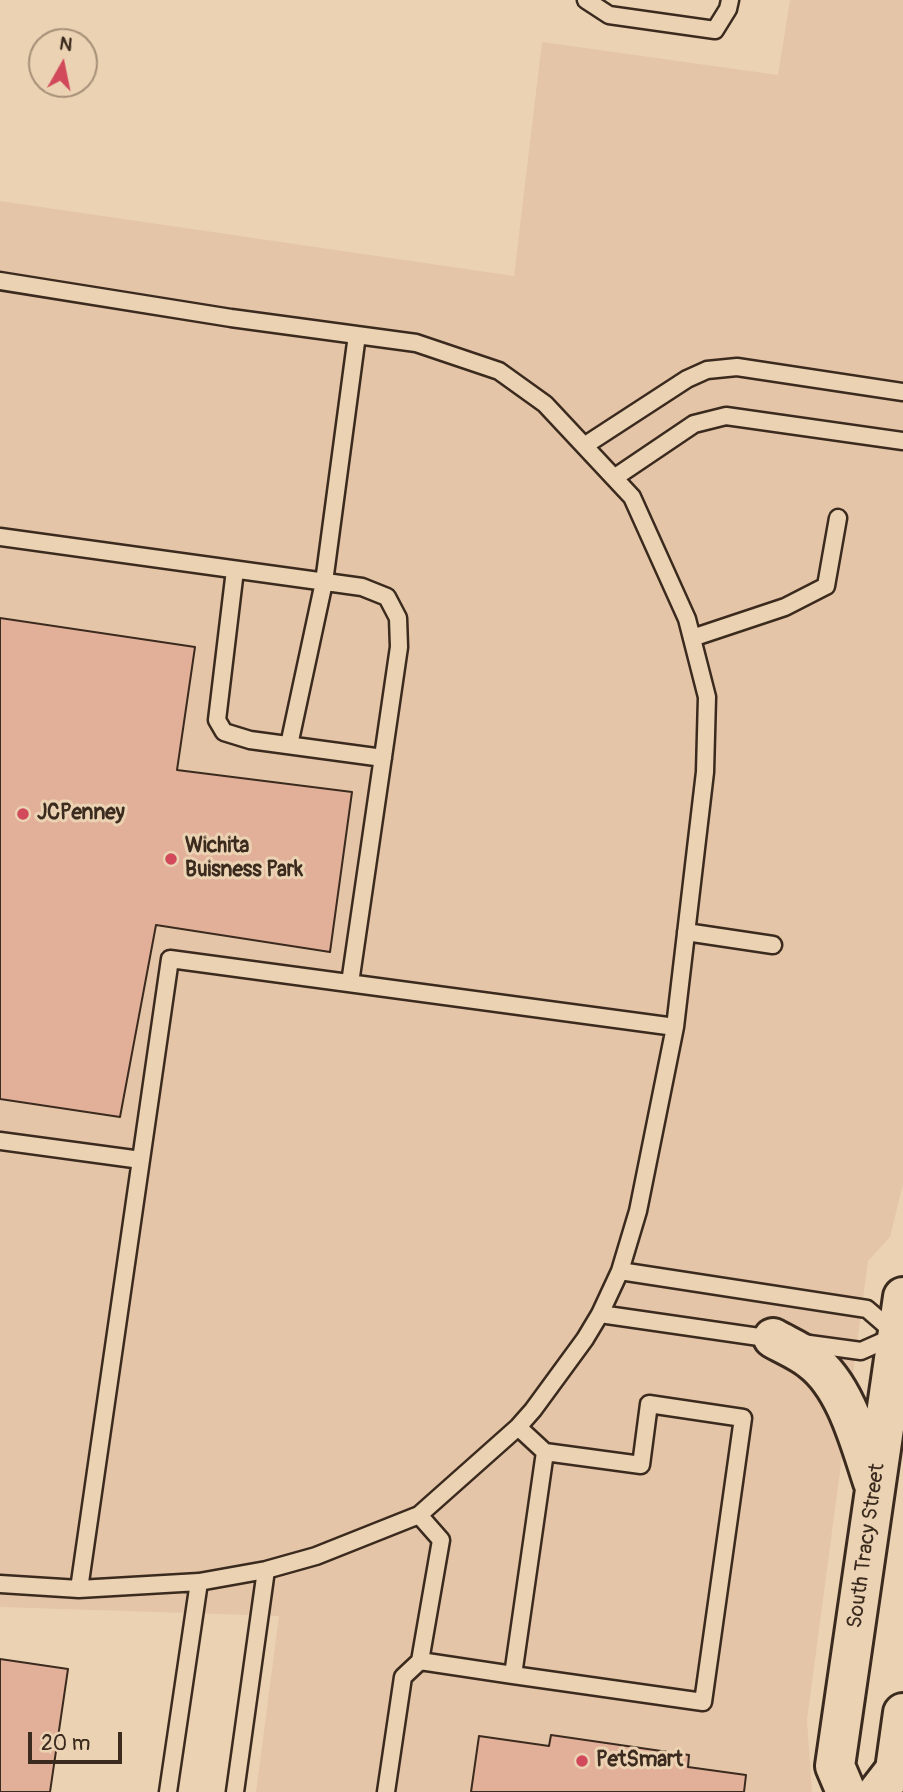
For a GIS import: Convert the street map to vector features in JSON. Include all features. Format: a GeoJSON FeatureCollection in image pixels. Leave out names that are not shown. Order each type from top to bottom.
{"type":"FeatureCollection","features":[{"type":"Feature","properties":{"kind":"street","name":"South Tracy Street"},"geometry":{"type":"LineString","coordinates":[[846,1792],[835,1766],[903,1297]]}},
{"type":"Feature","properties":{"kind":"street"},"geometry":{"type":"LineString","coordinates":[[773,1338],[813,1361],[840,1393],[875,1489]]}},
{"type":"Feature","properties":{"kind":"street"},"geometry":{"type":"LineString","coordinates":[[878,1792],[895,1770],[903,1713]]}},
{"type":"Feature","properties":{"kind":"lane"},"geometry":{"type":"LineString","coordinates":[[586,0],[609,15],[715,30],[728,9],[730,0]]}},
{"type":"Feature","properties":{"kind":"lane"},"geometry":{"type":"LineString","coordinates":[[0,281],[416,343],[499,371],[545,404],[632,497],[687,620],[707,697],[705,772],[675,1027],[638,1211],[620,1271],[600,1314],[585,1339],[518,1427],[419,1515],[316,1556],[266,1570],[199,1582],[79,1589],[0,1584]]}},
{"type":"Feature","properties":{"kind":"lane"},"geometry":{"type":"LineString","coordinates":[[289,745],[324,582],[357,335]]}},
{"type":"Feature","properties":{"kind":"lane"},"geometry":{"type":"LineString","coordinates":[[584,446],[664,393],[707,370],[737,366],[903,392]]}},
{"type":"Feature","properties":{"kind":"lane"},"geometry":{"type":"LineString","coordinates":[[614,478],[694,424],[726,416],[903,442]]}},
{"type":"Feature","properties":{"kind":"lane"},"geometry":{"type":"LineString","coordinates":[[692,638],[785,607],[826,586],[838,518]]}},
{"type":"Feature","properties":{"kind":"lane"},"geometry":{"type":"LineString","coordinates":[[0,537],[362,587],[387,597],[398,618],[399,648],[350,983]]}},
{"type":"Feature","properties":{"kind":"lane"},"geometry":{"type":"LineString","coordinates":[[235,570],[217,720],[223,732],[250,740],[383,758]]}},
{"type":"Feature","properties":{"kind":"lane"},"geometry":{"type":"LineString","coordinates":[[686,932],[773,945]]}},
{"type":"Feature","properties":{"kind":"lane"},"geometry":{"type":"LineString","coordinates":[[79,1589],[170,959],[675,1027]]}},
{"type":"Feature","properties":{"kind":"lane"},"geometry":{"type":"LineString","coordinates":[[0,1141],[141,1160]]}},
{"type":"Feature","properties":{"kind":"lane"},"geometry":{"type":"LineString","coordinates":[[600,1314],[861,1351],[897,1335],[867,1309],[620,1271]]}},
{"type":"Feature","properties":{"kind":"lane"},"geometry":{"type":"LineString","coordinates":[[420,1661],[703,1702],[744,1418],[649,1404],[640,1465],[545,1452],[518,1427]]}},
{"type":"Feature","properties":{"kind":"lane"},"geometry":{"type":"LineString","coordinates":[[513,1675],[545,1452]]}},
{"type":"Feature","properties":{"kind":"lane"},"geometry":{"type":"LineString","coordinates":[[386,1792],[403,1677],[420,1661],[441,1540],[419,1515]]}},
{"type":"Feature","properties":{"kind":"lane"},"geometry":{"type":"LineString","coordinates":[[235,1792],[266,1570]]}},
{"type":"Feature","properties":{"kind":"lane"},"geometry":{"type":"LineString","coordinates":[[168,1792],[199,1582]]}},
{"type":"Feature","properties":{"kind":"shaded area"},"geometry":{"type":"Polygon","coordinates":[[[790,0],[903,0],[903,1184],[890,1237],[868,1261],[807,1720],[812,1792],[256,1792],[279,1616],[0,1607],[0,201],[514,276],[542,42],[778,75],[790,0]]]}},
{"type":"Feature","properties":{"kind":"building","name":"Wichita Buisness Park"},"geometry":{"type":"Polygon","coordinates":[[[0,618],[195,647],[177,770],[352,792],[330,952],[156,925],[120,1117],[0,1099],[0,618]]]}},
{"type":"Feature","properties":{"kind":"building"},"geometry":{"type":"Polygon","coordinates":[[[0,1659],[68,1669],[50,1792],[0,1792],[0,1659]]]}},
{"type":"Feature","properties":{"kind":"building","name":"PetSmart"},"geometry":{"type":"Polygon","coordinates":[[[551,1735],[689,1755],[688,1767],[746,1775],[744,1792],[471,1792],[479,1736],[549,1746],[551,1735]]]}},
{"type":"Feature","properties":{"kind":"place","name":"JCPenney"},"geometry":{"type":"Point","coordinates":[23,814]}},
{"type":"Feature","properties":{"kind":"place","name":"Wichita Buisness Park"},"geometry":{"type":"Point","coordinates":[171,859]}},
{"type":"Feature","properties":{"kind":"place","name":"PetSmart"},"geometry":{"type":"Point","coordinates":[582,1761]}}]}
